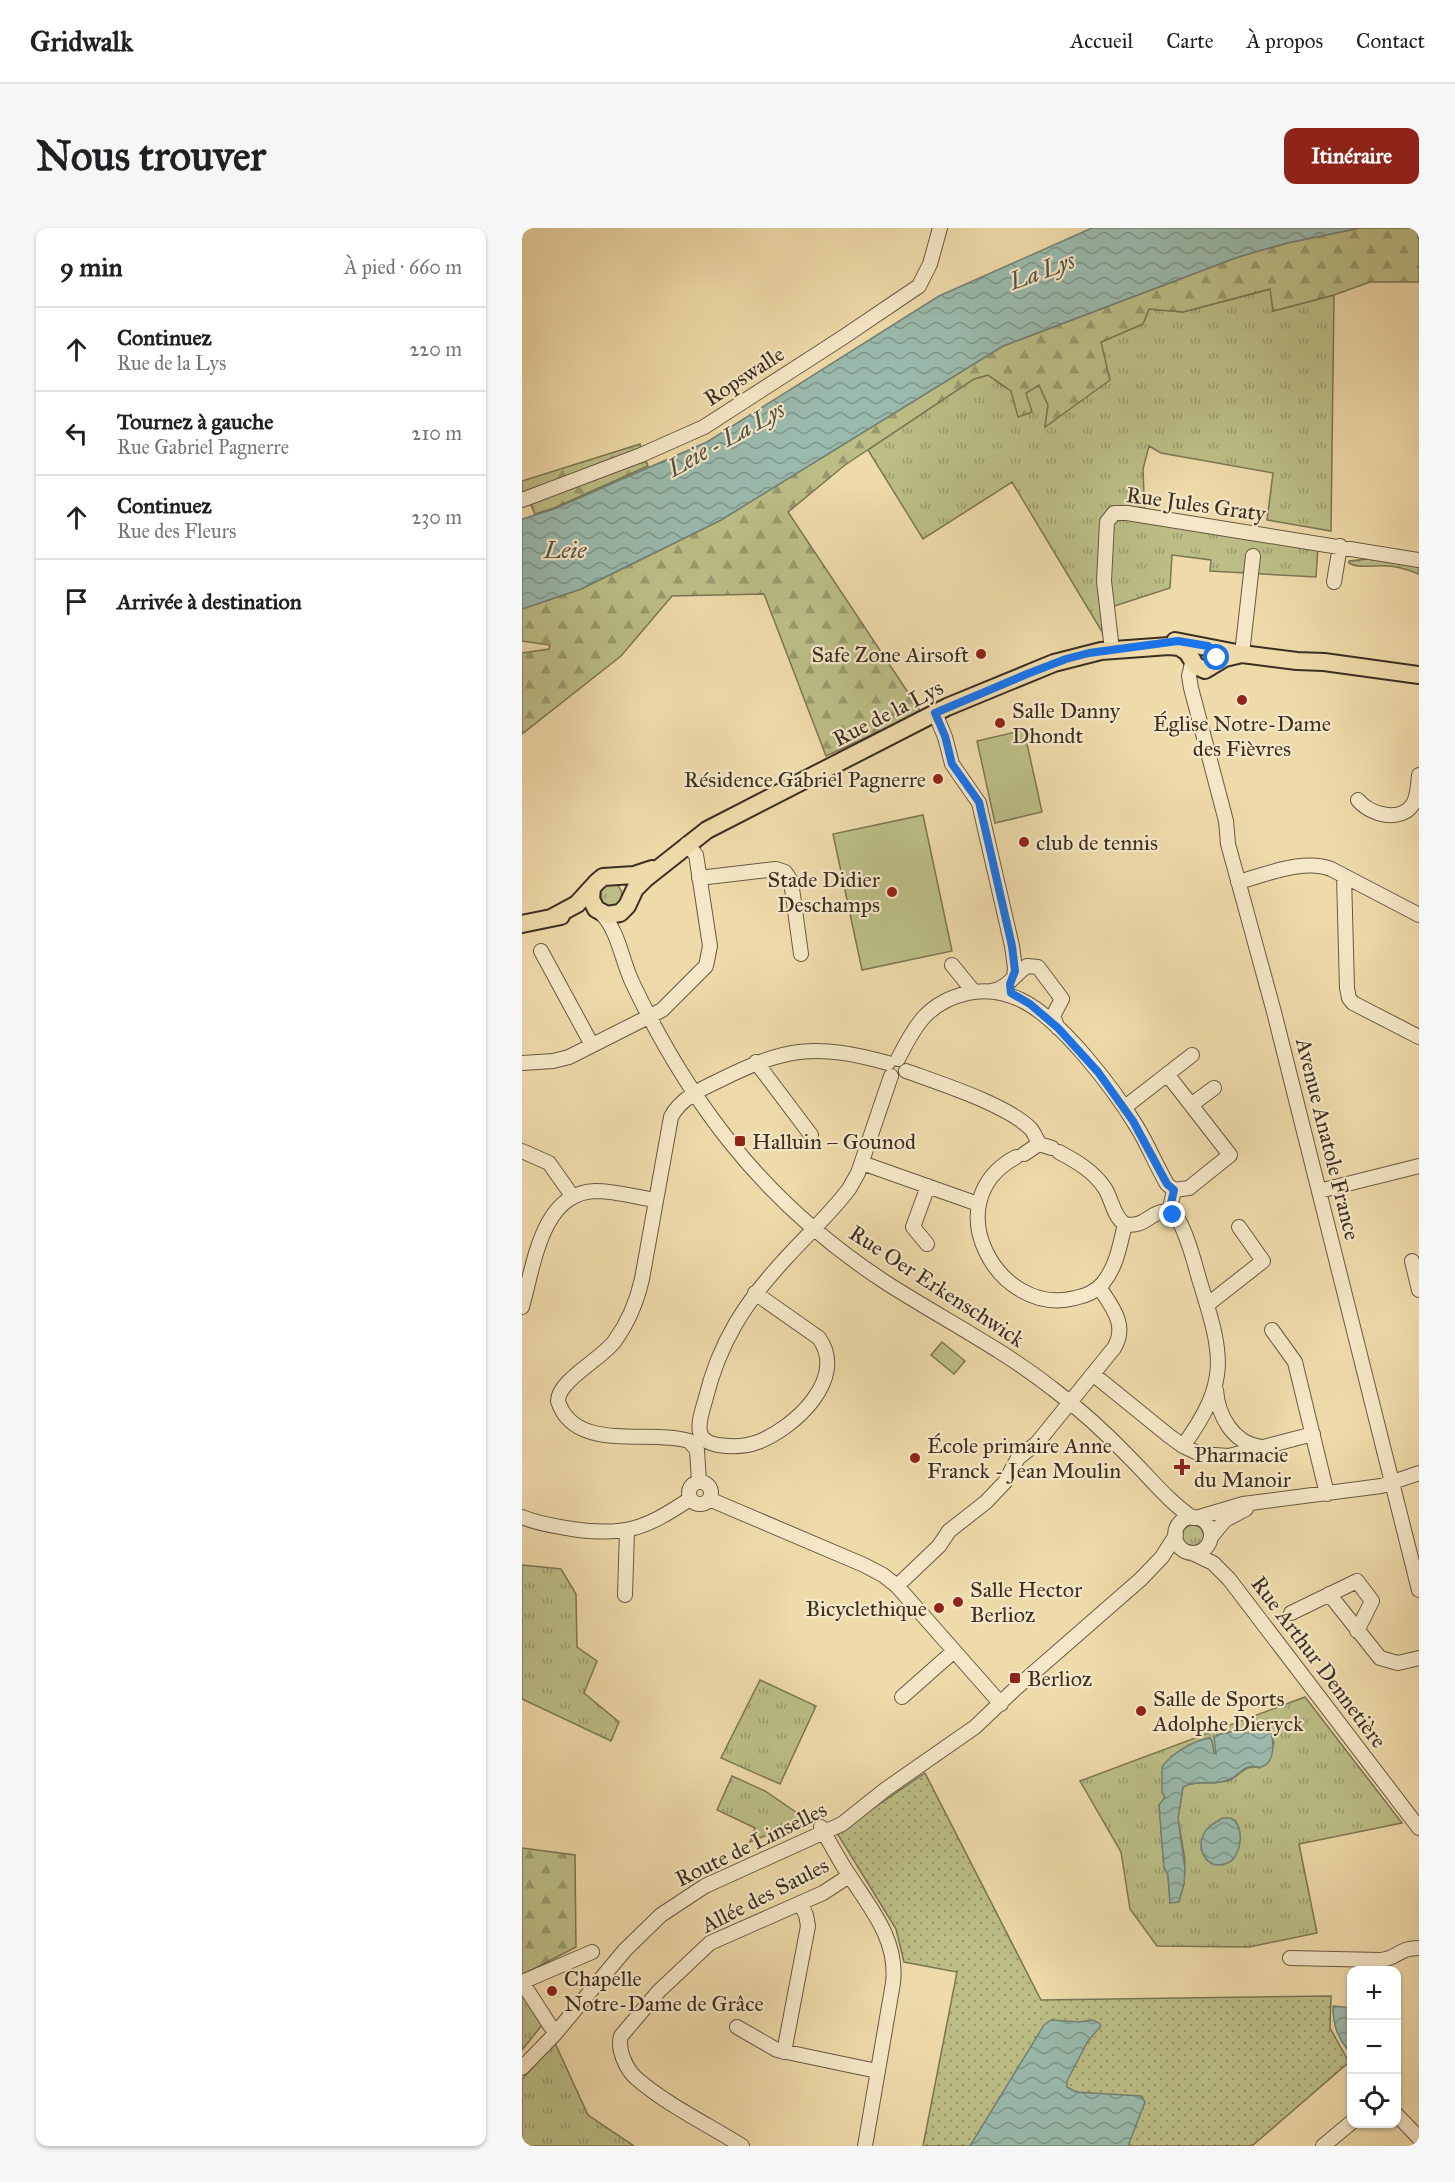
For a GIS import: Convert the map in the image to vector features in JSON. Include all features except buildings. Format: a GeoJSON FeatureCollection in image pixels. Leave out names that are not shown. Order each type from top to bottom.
{"type":"FeatureCollection","features":[{"type":"Feature","properties":{"kind":"main road","name":"Rue de la Lys"},"geometry":{"type":"LineString","coordinates":[[627,905],[639,885],[707,830],[935,713],[1054,663],[1082,655],[1172,641],[1242,654],[1297,661],[1319,661],[1419,675]]}},
{"type":"Feature","properties":{"kind":"main road","name":"Rue de la Lys"},"geometry":{"type":"LineString","coordinates":[[1150,646],[1179,647],[1192,659]]}},
{"type":"Feature","properties":{"kind":"main road"},"geometry":{"type":"LineString","coordinates":[[1207,646],[1216,654],[1210,668],[1198,668],[1192,659],[1195,650],[1207,646]]}},
{"type":"Feature","properties":{"kind":"main road","name":"Rue de la Lys"},"geometry":{"type":"LineString","coordinates":[[1210,668],[1225,658],[1242,654]]}},
{"type":"Feature","properties":{"kind":"main road","name":"Rue de la Lys"},"geometry":{"type":"LineString","coordinates":[[614,876],[634,875],[664,863]]}},
{"type":"Feature","properties":{"kind":"main road"},"geometry":{"type":"LineString","coordinates":[[522,924],[551,918],[580,911],[614,915],[627,905],[627,885],[614,876],[601,879],[577,904],[551,918]]}},
{"type":"Feature","properties":{"kind":"main road"},"geometry":{"type":"LineString","coordinates":[[592,888],[591,899],[600,912]]}},
{"type":"Feature","properties":{"kind":"street","name":"Ropswalle"},"geometry":{"type":"LineString","coordinates":[[522,500],[641,455],[704,427],[842,338],[919,286],[926,275],[940,228]]}},
{"type":"Feature","properties":{"kind":"street","name":"Rue Jules Graty"},"geometry":{"type":"LineString","coordinates":[[1112,650],[1104,581],[1107,522],[1114,513],[1167,518],[1419,560]]}},
{"type":"Feature","properties":{"kind":"street"},"geometry":{"type":"LineString","coordinates":[[1334,582],[1340,546]]}},
{"type":"Feature","properties":{"kind":"street"},"geometry":{"type":"LineString","coordinates":[[1242,654],[1253,556]]}},
{"type":"Feature","properties":{"kind":"street","name":"Avenue Anatole France"},"geometry":{"type":"LineString","coordinates":[[1192,659],[1190,676],[1194,699],[1226,821],[1227,841],[1319,1191],[1419,1590]]}},
{"type":"Feature","properties":{"kind":"street"},"geometry":{"type":"LineString","coordinates":[[1194,699],[1197,680],[1210,668]]}},
{"type":"Feature","properties":{"kind":"street"},"geometry":{"type":"LineString","coordinates":[[935,713],[945,736],[952,764],[979,802],[1012,946],[1015,968],[1010,989],[1015,997]]}},
{"type":"Feature","properties":{"kind":"street"},"geometry":{"type":"LineString","coordinates":[[1358,800],[1365,808],[1373,812],[1401,814],[1414,802],[1419,775]]}},
{"type":"Feature","properties":{"kind":"street"},"geometry":{"type":"LineString","coordinates":[[522,1063],[565,1059],[669,1005],[703,971],[708,961],[710,946],[708,929],[696,855],[687,844]]}},
{"type":"Feature","properties":{"kind":"street"},"geometry":{"type":"LineString","coordinates":[[1238,882],[1309,864],[1324,866],[1419,915]]}},
{"type":"Feature","properties":{"kind":"street"},"geometry":{"type":"LineString","coordinates":[[699,878],[776,869],[785,872],[791,881],[801,954]]}},
{"type":"Feature","properties":{"kind":"street"},"geometry":{"type":"LineString","coordinates":[[1344,876],[1349,998],[1360,1007],[1419,1037]]}},
{"type":"Feature","properties":{"kind":"street","name":"Rue Oer Erkenschwick"},"geometry":{"type":"LineString","coordinates":[[621,954],[619,929],[627,905]]}},
{"type":"Feature","properties":{"kind":"street","name":"Rue Oer Erkenschwick"},"geometry":{"type":"LineString","coordinates":[[600,912],[608,921],[629,977],[678,1071],[750,1166],[779,1196],[814,1228],[876,1276],[1011,1359],[1071,1403],[1116,1443],[1179,1508],[1195,1518]]}},
{"type":"Feature","properties":{"kind":"street"},"geometry":{"type":"LineString","coordinates":[[1012,946],[1021,958],[1043,971],[1060,994],[1062,1002],[1053,1018],[1058,1028]]}},
{"type":"Feature","properties":{"kind":"street"},"geometry":{"type":"LineString","coordinates":[[541,951],[592,1045]]}},
{"type":"Feature","properties":{"kind":"street"},"geometry":{"type":"LineString","coordinates":[[952,965],[974,992]]}},
{"type":"Feature","properties":{"kind":"street"},"geometry":{"type":"LineString","coordinates":[[755,1293],[819,1338],[828,1359],[827,1375],[819,1391],[805,1408],[770,1436],[741,1447],[707,1442],[700,1434],[700,1420],[712,1373],[730,1331],[755,1293],[849,1189],[861,1163],[892,1066],[912,1030],[929,1010],[949,999],[1002,988],[1030,965]]}},
{"type":"Feature","properties":{"kind":"street"},"geometry":{"type":"LineString","coordinates":[[989,991],[1015,997],[1030,1004],[1058,1028],[1089,1061],[1125,1107],[1144,1138],[1167,1184],[1174,1190],[1190,1188],[1230,1155],[1167,1074]]}},
{"type":"Feature","properties":{"kind":"street"},"geometry":{"type":"LineString","coordinates":[[1039,1012],[1047,1014],[1058,1008]]}},
{"type":"Feature","properties":{"kind":"street"},"geometry":{"type":"LineString","coordinates":[[699,1482],[697,1450],[689,1441],[588,1432],[567,1417],[559,1406],[558,1396],[567,1383],[607,1350],[625,1325],[639,1292],[671,1117],[681,1103],[756,1062],[785,1054],[819,1050],[850,1053],[892,1066],[900,1077],[906,1071],[973,1097],[1012,1116],[1028,1126],[1050,1148],[1076,1161],[1096,1178],[1108,1192],[1119,1219],[1125,1224],[1140,1224],[1158,1212],[1169,1212],[1176,1217],[1182,1225],[1218,1345],[1216,1385],[1206,1412],[1183,1446]]}},
{"type":"Feature","properties":{"kind":"street"},"geometry":{"type":"LineString","coordinates":[[1125,1107],[1192,1055]]}},
{"type":"Feature","properties":{"kind":"street"},"geometry":{"type":"LineString","coordinates":[[756,1062],[811,1135]]}},
{"type":"Feature","properties":{"kind":"street"},"geometry":{"type":"LineString","coordinates":[[1191,1105],[1214,1088]]}},
{"type":"Feature","properties":{"kind":"street"},"geometry":{"type":"LineString","coordinates":[[1050,1148],[1020,1156],[994,1172],[984,1187],[978,1204],[979,1230],[983,1247],[999,1272],[1021,1289],[1037,1297],[1063,1300],[1084,1296],[1099,1287],[1113,1268],[1125,1224]]}},
{"type":"Feature","properties":{"kind":"street"},"geometry":{"type":"LineString","coordinates":[[522,1151],[551,1165],[573,1197]]}},
{"type":"Feature","properties":{"kind":"street"},"geometry":{"type":"LineString","coordinates":[[861,1163],[978,1204]]}},
{"type":"Feature","properties":{"kind":"street"},"geometry":{"type":"LineString","coordinates":[[1319,1191],[1419,1166]]}},
{"type":"Feature","properties":{"kind":"street"},"geometry":{"type":"LineString","coordinates":[[927,1244],[913,1227],[928,1186]]}},
{"type":"Feature","properties":{"kind":"street"},"geometry":{"type":"LineString","coordinates":[[1169,1212],[1174,1190]]}},
{"type":"Feature","properties":{"kind":"street"},"geometry":{"type":"LineString","coordinates":[[522,1307],[545,1227],[556,1211],[573,1197],[598,1191],[655,1200]]}},
{"type":"Feature","properties":{"kind":"street"},"geometry":{"type":"LineString","coordinates":[[1207,1305],[1263,1260],[1239,1227]]}},
{"type":"Feature","properties":{"kind":"street"},"geometry":{"type":"LineString","coordinates":[[1412,1261],[1419,1290]]}},
{"type":"Feature","properties":{"kind":"street"},"geometry":{"type":"LineString","coordinates":[[897,1586],[939,1546],[949,1531],[988,1500],[1009,1477],[1018,1458],[1037,1443],[1117,1344],[1120,1329],[1117,1316],[1099,1287]]}},
{"type":"Feature","properties":{"kind":"street"},"geometry":{"type":"LineString","coordinates":[[1272,1330],[1295,1362],[1327,1494]]}},
{"type":"Feature","properties":{"kind":"street"},"geometry":{"type":"LineString","coordinates":[[1094,1375],[1183,1446],[1200,1454],[1219,1457],[1313,1434]]}},
{"type":"Feature","properties":{"kind":"street"},"geometry":{"type":"LineString","coordinates":[[1216,1385],[1219,1409],[1234,1434],[1245,1443],[1263,1447]]}},
{"type":"Feature","properties":{"kind":"street"},"geometry":{"type":"LineString","coordinates":[[1265,1502],[1228,1518],[1219,1526],[1204,1549],[1190,1553],[1178,1545],[1176,1533],[1183,1521],[1243,1504],[1327,1494],[1392,1483],[1419,1473]]}},
{"type":"Feature","properties":{"kind":"street"},"geometry":{"type":"LineString","coordinates":[[699,1482],[709,1487],[711,1492],[709,1499],[704,1503],[699,1504],[690,1499],[689,1489],[692,1485],[699,1482]]}},
{"type":"Feature","properties":{"kind":"street","name":"Rue Oer Erkenschwick"},"geometry":{"type":"LineString","coordinates":[[1155,1485],[1173,1515],[1176,1533]]}},
{"type":"Feature","properties":{"kind":"street"},"geometry":{"type":"LineString","coordinates":[[522,1517],[550,1526],[609,1533],[627,1530],[657,1520],[690,1499]]}},
{"type":"Feature","properties":{"kind":"street"},"geometry":{"type":"LineString","coordinates":[[709,1499],[883,1575],[897,1586],[1001,1704]]}},
{"type":"Feature","properties":{"kind":"street"},"geometry":{"type":"LineString","coordinates":[[1195,1518],[1207,1525],[1210,1539]]}},
{"type":"Feature","properties":{"kind":"street"},"geometry":{"type":"LineString","coordinates":[[625,1595],[627,1530]]}},
{"type":"Feature","properties":{"kind":"street","name":"Route de Linselles"},"geometry":{"type":"LineString","coordinates":[[522,2068],[554,2035],[625,1950],[661,1915],[705,1886],[822,1830],[943,1751],[975,1727],[1141,1579],[1165,1554],[1176,1533]]}},
{"type":"Feature","properties":{"kind":"street","name":"Rue Arthur Dennetière"},"geometry":{"type":"LineString","coordinates":[[1210,1539],[1215,1556],[1229,1579],[1419,1828]]}},
{"type":"Feature","properties":{"kind":"street","name":"Route de Linselles"},"geometry":{"type":"LineString","coordinates":[[1141,1579],[1174,1558],[1190,1553]]}},
{"type":"Feature","properties":{"kind":"street","name":"Rue Arthur Dennetière"},"geometry":{"type":"LineString","coordinates":[[1190,1553],[1213,1563],[1229,1579]]}},
{"type":"Feature","properties":{"kind":"street"},"geometry":{"type":"LineString","coordinates":[[1291,1613],[1356,1581],[1372,1601],[1357,1631]]}},
{"type":"Feature","properties":{"kind":"street"},"geometry":{"type":"LineString","coordinates":[[1329,1594],[1382,1659],[1398,1663],[1419,1658]]}},
{"type":"Feature","properties":{"kind":"street"},"geometry":{"type":"LineString","coordinates":[[902,1697],[954,1651]]}},
{"type":"Feature","properties":{"kind":"street"},"geometry":{"type":"LineString","coordinates":[[822,1830],[882,1925],[894,1961],[893,1983],[865,2146]]}},
{"type":"Feature","properties":{"kind":"street","name":"Route de Linselles"},"geometry":{"type":"LineString","coordinates":[[522,2061],[639,1926],[660,1908],[720,1871],[822,1830]]}},
{"type":"Feature","properties":{"kind":"street","name":"Allée des Saules"},"geometry":{"type":"LineString","coordinates":[[742,2146],[666,2099],[636,2077],[628,2067],[621,2051],[620,2041],[624,2032],[653,1996],[706,1947],[721,1937],[823,1893],[849,1876]]}},
{"type":"Feature","properties":{"kind":"street"},"geometry":{"type":"LineString","coordinates":[[784,2052],[808,1926],[800,1903]]}},
{"type":"Feature","properties":{"kind":"street"},"geometry":{"type":"LineString","coordinates":[[1290,1958],[1380,1960],[1391,1958],[1404,1949],[1419,1948]]}},
{"type":"Feature","properties":{"kind":"street"},"geometry":{"type":"LineString","coordinates":[[550,2027],[522,1982],[591,1952]]}},
{"type":"Feature","properties":{"kind":"street"},"geometry":{"type":"LineString","coordinates":[[737,2027],[784,2052],[877,2071]]}},
{"type":"Feature","properties":{"kind":"street"},"geometry":{"type":"LineString","coordinates":[[1401,2119],[1419,2138]]}},
{"type":"Feature","properties":{"kind":"street"},"geometry":{"type":"LineString","coordinates":[[1323,2146],[1347,2126]]}},
{"type":"Feature","properties":{"kind":"green space"},"geometry":{"type":"Polygon","coordinates":[[[1360,228],[1419,228],[1419,282],[1370,282],[1334,295],[1273,311],[1270,289],[1183,312],[1149,309],[1143,324],[1101,342],[1110,380],[1045,427],[1048,405],[1039,385],[1026,393],[1032,412],[1018,417],[1011,391],[988,375],[974,379],[845,465],[788,512],[921,712],[826,756],[764,594],[672,596],[621,656],[522,734],[522,653],[549,649],[550,645],[522,641],[522,609],[581,589],[721,520],[1003,346],[1238,257],[1287,243],[1360,228]]]}},
{"type":"Feature","properties":{"kind":"green space"},"geometry":{"type":"Polygon","coordinates":[[[1271,289],[1273,311],[1334,295],[1331,531],[1267,520],[1273,473],[1161,453],[1149,446],[1143,469],[1145,520],[1318,547],[1316,577],[1210,571],[1211,560],[1172,555],[1170,588],[1102,610],[1104,635],[1012,482],[923,539],[868,450],[974,379],[988,375],[1017,392],[1039,385],[1048,405],[1045,426],[1101,342],[1143,324],[1149,309],[1183,312],[1271,289]]]}},
{"type":"Feature","properties":{"kind":"green space"},"geometry":{"type":"Polygon","coordinates":[[[640,444],[641,451],[522,492],[522,481],[640,444]]]}},
{"type":"Feature","properties":{"kind":"green space"},"geometry":{"type":"Polygon","coordinates":[[[645,458],[648,466],[554,508],[535,514],[530,503],[645,458]]]}},
{"type":"Feature","properties":{"kind":"green space"},"geometry":{"type":"Polygon","coordinates":[[[1368,559],[1419,567],[1419,574],[1395,567],[1362,566],[1349,563],[1349,561],[1368,559]]]}},
{"type":"Feature","properties":{"kind":"green space"},"geometry":{"type":"Polygon","coordinates":[[[1024,730],[1042,812],[995,823],[977,741],[1024,730]]]}},
{"type":"Feature","properties":{"kind":"green space","name":"Stade Didier Deschamps"},"geometry":{"type":"Polygon","coordinates":[[[923,815],[952,951],[862,970],[833,834],[923,815]]]}},
{"type":"Feature","properties":{"kind":"green space"},"geometry":{"type":"Polygon","coordinates":[[[610,883],[615,884],[621,890],[621,900],[615,906],[610,907],[605,906],[599,900],[598,895],[599,890],[605,884],[610,883]]]}},
{"type":"Feature","properties":{"kind":"green space"},"geometry":{"type":"Polygon","coordinates":[[[942,1342],[965,1361],[954,1374],[931,1355],[942,1342]]]}},
{"type":"Feature","properties":{"kind":"green space"},"geometry":{"type":"Polygon","coordinates":[[[1193,1525],[1203,1532],[1204,1536],[1197,1546],[1193,1547],[1183,1540],[1182,1536],[1189,1526],[1193,1525]]]}},
{"type":"Feature","properties":{"kind":"green space"},"geometry":{"type":"Polygon","coordinates":[[[522,1565],[561,1569],[576,1594],[577,1647],[597,1661],[584,1693],[619,1722],[611,1741],[522,1699],[522,1565]]]}},
{"type":"Feature","properties":{"kind":"green space"},"geometry":{"type":"Polygon","coordinates":[[[760,1680],[816,1706],[780,1784],[721,1758],[760,1680]]]}},
{"type":"Feature","properties":{"kind":"green space"},"geometry":{"type":"Polygon","coordinates":[[[1305,1697],[1402,1823],[1299,1844],[1317,1933],[1249,1947],[1157,1946],[1130,1909],[1121,1852],[1080,1781],[1305,1697]],[[1261,1725],[1217,1735],[1215,1741],[1217,1754],[1214,1753],[1212,1741],[1209,1738],[1189,1745],[1171,1757],[1165,1800],[1159,1805],[1164,1867],[1168,1875],[1170,1903],[1184,1884],[1185,1860],[1178,1818],[1183,1787],[1194,1783],[1224,1782],[1234,1778],[1246,1768],[1260,1768],[1274,1744],[1270,1730],[1261,1725]],[[1223,1818],[1207,1831],[1201,1850],[1222,1865],[1233,1857],[1240,1839],[1235,1820],[1223,1818]]]}},
{"type":"Feature","properties":{"kind":"green space"},"geometry":{"type":"Polygon","coordinates":[[[925,1773],[1041,2000],[1331,1996],[1330,2028],[1347,2058],[1347,2064],[1252,2146],[923,2146],[957,1972],[904,1962],[896,1929],[837,1833],[925,1773]]]}},
{"type":"Feature","properties":{"kind":"green space"},"geometry":{"type":"Polygon","coordinates":[[[732,1776],[765,1791],[806,1819],[750,1842],[755,1828],[717,1810],[732,1776]]]}},
{"type":"Feature","properties":{"kind":"green space"},"geometry":{"type":"Polygon","coordinates":[[[522,1848],[575,1855],[576,1947],[522,1975],[522,1848]]]}},
{"type":"Feature","properties":{"kind":"green space"},"geometry":{"type":"Polygon","coordinates":[[[522,1992],[542,2025],[522,2050],[522,1992]]]}},
{"type":"Feature","properties":{"kind":"green space"},"geometry":{"type":"Polygon","coordinates":[[[555,2043],[588,2115],[634,2146],[522,2146],[522,2079],[555,2043]]]}},
{"type":"Feature","properties":{"kind":"water","name":"Leie"},"geometry":{"type":"Polygon","coordinates":[[[1092,228],[1360,228],[1287,243],[1238,257],[1003,346],[721,520],[581,589],[522,609],[522,519],[554,509],[707,442],[939,296],[1092,228]]]}},
{"type":"Feature","properties":{"kind":"water"},"geometry":{"type":"Polygon","coordinates":[[[1261,1725],[1270,1730],[1272,1739],[1273,1751],[1266,1765],[1248,1767],[1223,1782],[1194,1783],[1183,1787],[1178,1818],[1185,1869],[1184,1884],[1179,1902],[1170,1903],[1168,1875],[1164,1867],[1159,1805],[1165,1797],[1162,1792],[1162,1767],[1177,1752],[1196,1742],[1209,1738],[1216,1754],[1214,1737],[1217,1735],[1261,1725]]]}},
{"type":"Feature","properties":{"kind":"water"},"geometry":{"type":"Polygon","coordinates":[[[1223,1818],[1231,1818],[1238,1827],[1239,1846],[1230,1862],[1215,1865],[1204,1857],[1201,1843],[1212,1824],[1223,1818]]]}},
{"type":"Feature","properties":{"kind":"water"},"geometry":{"type":"Polygon","coordinates":[[[1333,2006],[1347,2008],[1347,2048],[1337,2032],[1333,2006]]]}},
{"type":"Feature","properties":{"kind":"water"},"geometry":{"type":"Polygon","coordinates":[[[1051,2020],[1079,2022],[1093,2020],[1101,2026],[1088,2041],[1067,2081],[1067,2087],[1076,2092],[1141,2096],[1145,2102],[1128,2146],[970,2146],[1044,2025],[1051,2020]]]}},
{"type":"Feature","properties":{"kind":"place","name":"Safe Zone Airsoft"},"geometry":{"type":"Point","coordinates":[981,654]}},
{"type":"Feature","properties":{"kind":"place","name":"Église Notre-Dame des Fièvres"},"geometry":{"type":"Point","coordinates":[1242,700]}},
{"type":"Feature","properties":{"kind":"place","name":"Salle Danny Dhondt"},"geometry":{"type":"Point","coordinates":[1000,723]}},
{"type":"Feature","properties":{"kind":"place","name":"Résidence Gabriel Pagnerre"},"geometry":{"type":"Point","coordinates":[938,779]}},
{"type":"Feature","properties":{"kind":"place","name":"club de tennis"},"geometry":{"type":"Point","coordinates":[1024,842]}},
{"type":"Feature","properties":{"kind":"place","name":"Stade Didier Deschamps"},"geometry":{"type":"Point","coordinates":[892,892]}},
{"type":"Feature","properties":{"kind":"place","name":"Halluin – Gounod"},"geometry":{"type":"Point","coordinates":[740,1141]}},
{"type":"Feature","properties":{"kind":"place","name":"École primaire Anne Franck - Jean Moulin"},"geometry":{"type":"Point","coordinates":[915,1458]}},
{"type":"Feature","properties":{"kind":"place","name":"Pharmacie du Manoir"},"geometry":{"type":"Point","coordinates":[1182,1467]}},
{"type":"Feature","properties":{"kind":"place","name":"Salle Hector Berlioz"},"geometry":{"type":"Point","coordinates":[958,1602]}},
{"type":"Feature","properties":{"kind":"place","name":"Bicyclethique"},"geometry":{"type":"Point","coordinates":[939,1608]}},
{"type":"Feature","properties":{"kind":"place","name":"Berlioz"},"geometry":{"type":"Point","coordinates":[1015,1678]}},
{"type":"Feature","properties":{"kind":"place","name":"Salle de Sports Adolphe Dieryck"},"geometry":{"type":"Point","coordinates":[1141,1711]}},
{"type":"Feature","properties":{"kind":"place","name":"Chapelle Notre-Dame de Grâce"},"geometry":{"type":"Point","coordinates":[552,1991]}},
{"type":"Feature","properties":{"kind":"route"},"geometry":{"type":"LineString","coordinates":[[1173,1215],[1169,1212],[1174,1190],[1167,1184],[1138,1129],[1116,1095],[1081,1051],[1058,1028],[1030,1004],[1011,993],[1010,984],[1015,971],[1012,946],[979,802],[952,764],[945,736],[935,713],[1027,674],[1089,653],[1178,641],[1208,646],[1215,651],[1217,658]]}},
{"type":"Feature","properties":{"kind":"water label","name":"La Lys"},"geometry":{"type":"Point","coordinates":[1042,271]}},
{"type":"Feature","properties":{"kind":"water label","name":"Leie - La Lys"},"geometry":{"type":"Point","coordinates":[726,439]}}]}
